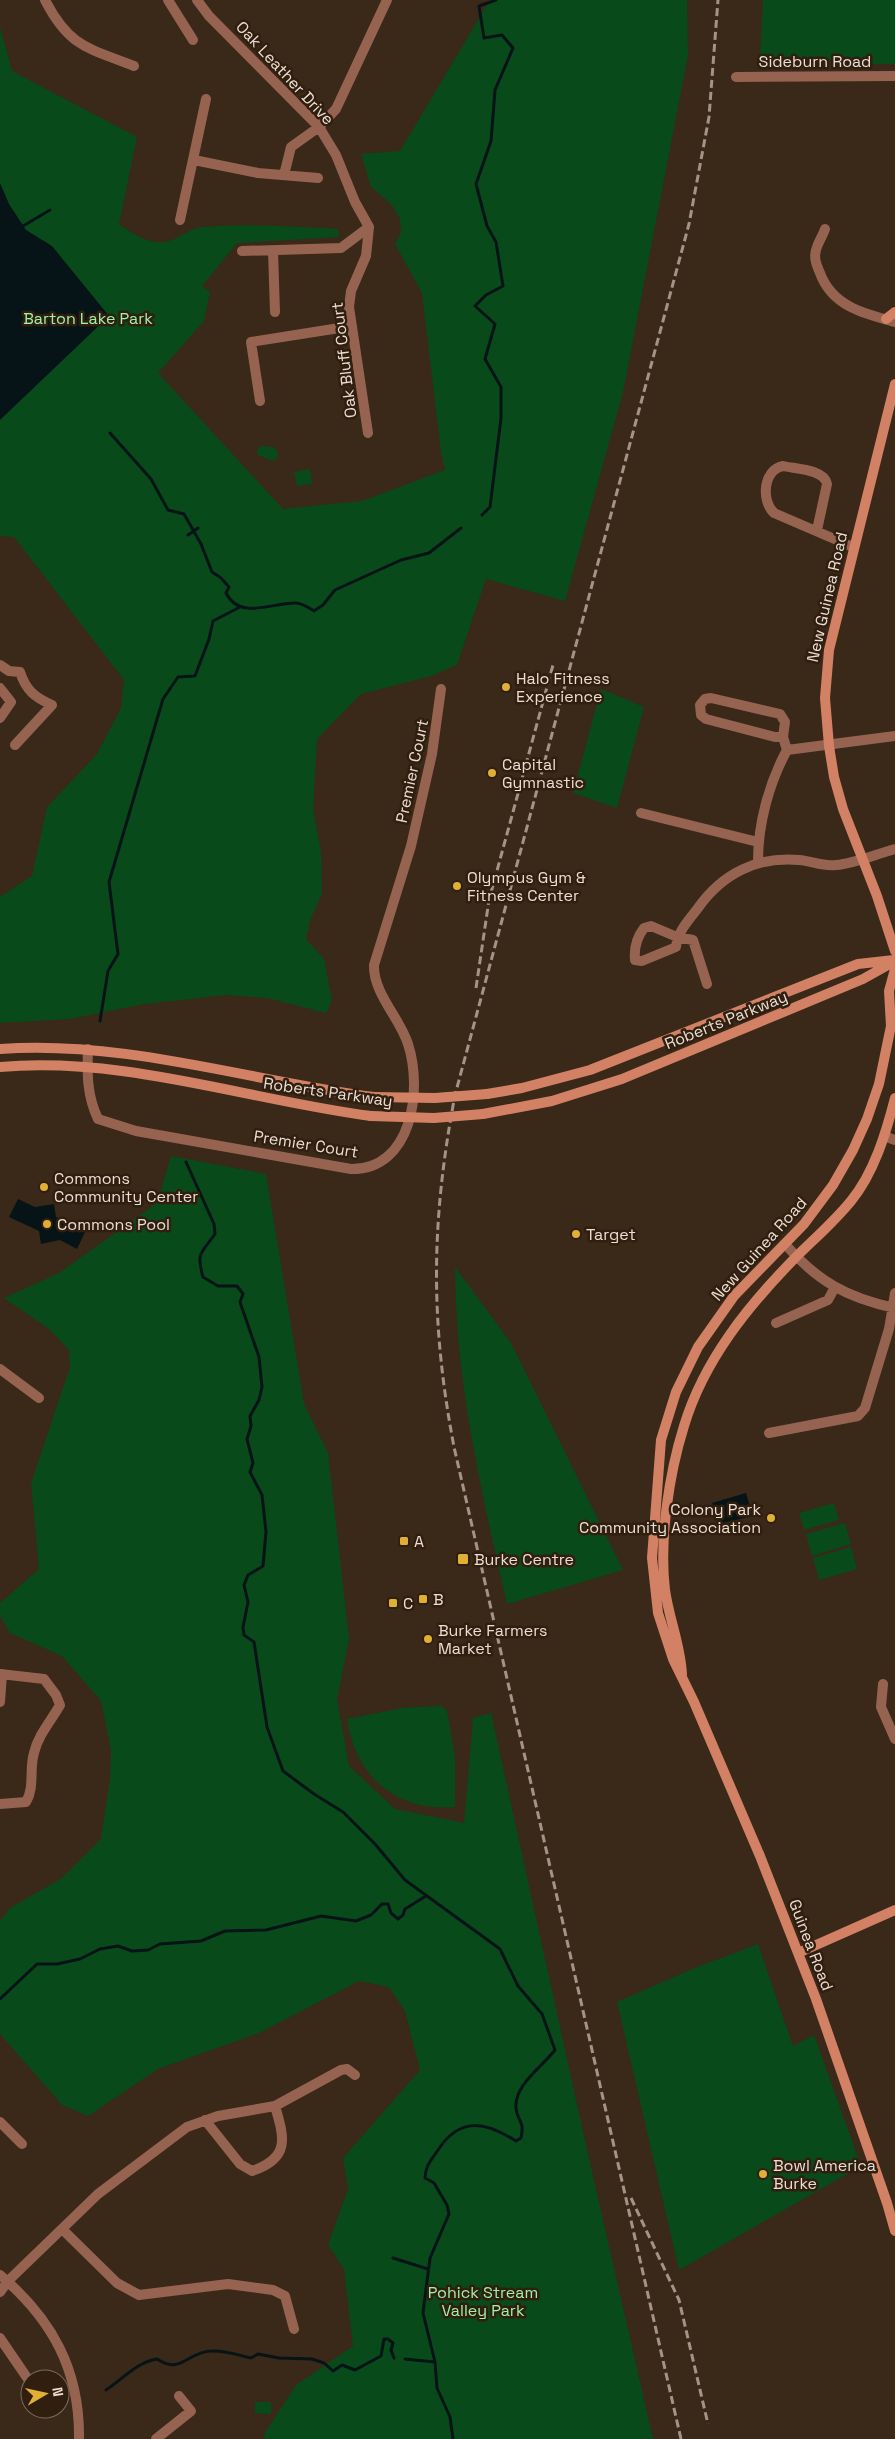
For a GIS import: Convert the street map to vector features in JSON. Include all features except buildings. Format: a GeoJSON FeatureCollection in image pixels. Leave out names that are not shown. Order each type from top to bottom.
{"type":"FeatureCollection","features":[{"type":"Feature","properties":{"kind":"main road"},"geometry":{"type":"LineString","coordinates":[[890,321],[895,312]]}},
{"type":"Feature","properties":{"kind":"main road","name":"New Guinea Road"},"geometry":{"type":"LineString","coordinates":[[894,389],[853,547],[826,670],[825,698],[829,746],[843,810],[895,951]]}},
{"type":"Feature","properties":{"kind":"main road","name":"Roberts Parkway"},"geometry":{"type":"LineString","coordinates":[[0,1068],[62,1066],[134,1072],[315,1108],[370,1116],[434,1118],[483,1114],[552,1102],[622,1079],[863,979],[895,961]]}},
{"type":"Feature","properties":{"kind":"main road","name":"Roberts Parkway"},"geometry":{"type":"LineString","coordinates":[[0,1049],[57,1047],[144,1055],[323,1090],[374,1097],[435,1098],[487,1094],[522,1088],[590,1070],[858,964],[895,961]]}},
{"type":"Feature","properties":{"kind":"main road","name":"New Guinea Road"},"geometry":{"type":"LineString","coordinates":[[682,1676],[673,1659],[658,1613],[653,1575],[653,1528],[659,1458],[668,1416],[685,1371],[712,1325],[734,1296],[785,1244],[833,1185],[867,1119],[879,1084],[891,1026],[889,991],[895,969]]}},
{"type":"Feature","properties":{"kind":"main road","name":"New Guinea Road"},"geometry":{"type":"LineString","coordinates":[[682,1676],[682,1657],[669,1610],[664,1578],[670,1488],[684,1425],[702,1381],[726,1338],[749,1308],[796,1257],[818,1238],[852,1200],[874,1161],[884,1136],[892,1125],[895,1098]]}},
{"type":"Feature","properties":{"kind":"main road","name":"Guinea Road"},"geometry":{"type":"LineString","coordinates":[[682,1676],[732,1788],[798,1953],[888,2203],[895,2231]]}},
{"type":"Feature","properties":{"kind":"main road"},"geometry":{"type":"LineString","coordinates":[[798,1953],[895,1910]]}},
{"type":"Feature","properties":{"kind":"street"},"geometry":{"type":"LineString","coordinates":[[45,0],[57,23],[72,39],[87,48],[134,66]]}},
{"type":"Feature","properties":{"kind":"street"},"geometry":{"type":"LineString","coordinates":[[168,0],[193,40]]}},
{"type":"Feature","properties":{"kind":"street","name":"Oak Leather Drive"},"geometry":{"type":"LineString","coordinates":[[197,0],[209,16],[318,127],[336,154],[355,202],[370,226]]}},
{"type":"Feature","properties":{"kind":"street"},"geometry":{"type":"LineString","coordinates":[[284,175],[291,147],[318,127],[336,109],[387,0]]}},
{"type":"Feature","properties":{"kind":"street","name":"Sideburn Road"},"geometry":{"type":"LineString","coordinates":[[736,77],[895,76]]}},
{"type":"Feature","properties":{"kind":"street"},"geometry":{"type":"LineString","coordinates":[[180,220],[206,99]]}},
{"type":"Feature","properties":{"kind":"street"},"geometry":{"type":"LineString","coordinates":[[194,160],[258,173],[318,178]]}},
{"type":"Feature","properties":{"kind":"street"},"geometry":{"type":"LineString","coordinates":[[242,251],[341,248],[370,226]]}},
{"type":"Feature","properties":{"kind":"street","name":"Oak Bluff Court"},"geometry":{"type":"LineString","coordinates":[[368,433],[350,307],[351,291],[366,256],[370,226]]}},
{"type":"Feature","properties":{"kind":"street"},"geometry":{"type":"LineString","coordinates":[[825,229],[816,247],[815,257],[822,278],[830,291],[842,303],[858,311],[890,321]]}},
{"type":"Feature","properties":{"kind":"street"},"geometry":{"type":"LineString","coordinates":[[273,250],[275,312]]}},
{"type":"Feature","properties":{"kind":"street"},"geometry":{"type":"LineString","coordinates":[[260,401],[251,342],[352,326]]}},
{"type":"Feature","properties":{"kind":"street"},"geometry":{"type":"LineString","coordinates":[[816,530],[827,484],[826,478],[821,474],[782,466],[776,467],[770,473],[765,499],[768,507],[774,513],[853,547]]}},
{"type":"Feature","properties":{"kind":"street"},"geometry":{"type":"LineString","coordinates":[[0,665],[9,671],[20,672],[24,685],[35,698],[52,705],[15,745]]}},
{"type":"Feature","properties":{"kind":"street"},"geometry":{"type":"LineString","coordinates":[[0,688],[11,702],[0,718]]}},
{"type":"Feature","properties":{"kind":"street","name":"Premier Court"},"geometry":{"type":"LineString","coordinates":[[88,1050],[87,1068],[91,1104],[98,1119],[112,1124],[136,1131],[351,1169],[371,1167],[390,1157],[402,1139],[407,1127],[413,1093],[413,1066],[404,1033],[376,980],[374,964],[411,846],[432,754],[441,690]]}},
{"type":"Feature","properties":{"kind":"street"},"geometry":{"type":"LineString","coordinates":[[758,862],[758,842],[778,766],[787,750],[784,737],[785,722],[780,714],[711,698],[705,699],[700,705],[701,715],[706,719],[775,737],[784,737]]}},
{"type":"Feature","properties":{"kind":"street"},"geometry":{"type":"LineString","coordinates":[[787,750],[895,736]]}},
{"type":"Feature","properties":{"kind":"street"},"geometry":{"type":"LineString","coordinates":[[641,813],[758,842]]}},
{"type":"Feature","properties":{"kind":"street"},"geometry":{"type":"LineString","coordinates":[[707,984],[693,940],[677,937],[703,900],[718,884],[738,870],[758,862],[800,860],[818,865],[837,865],[895,849]]}},
{"type":"Feature","properties":{"kind":"street"},"geometry":{"type":"LineString","coordinates":[[884,1136],[895,1140]]}},
{"type":"Feature","properties":{"kind":"street"},"geometry":{"type":"LineString","coordinates":[[785,1244],[812,1273],[835,1287],[855,1297],[894,1308]]}},
{"type":"Feature","properties":{"kind":"street"},"geometry":{"type":"LineString","coordinates":[[776,1323],[828,1300],[835,1287]]}},
{"type":"Feature","properties":{"kind":"street"},"geometry":{"type":"LineString","coordinates":[[769,1433],[858,1416],[862,1412],[868,1400],[894,1308],[895,1293]]}},
{"type":"Feature","properties":{"kind":"street"},"geometry":{"type":"LineString","coordinates":[[0,1369],[39,1398]]}},
{"type":"Feature","properties":{"kind":"street"},"geometry":{"type":"LineString","coordinates":[[0,1702],[1,1674],[44,1679],[56,1695],[60,1705],[39,1738],[33,1754],[31,1794],[26,1802],[0,1804]]}},
{"type":"Feature","properties":{"kind":"street"},"geometry":{"type":"LineString","coordinates":[[883,1684],[882,1706],[895,1739]]}},
{"type":"Feature","properties":{"kind":"street"},"geometry":{"type":"LineString","coordinates":[[0,2292],[4,2278],[62,2229],[98,2194],[187,2127],[218,2116],[275,2106],[341,2070],[346,2069],[355,2075]]}},
{"type":"Feature","properties":{"kind":"street"},"geometry":{"type":"LineString","coordinates":[[205,2120],[240,2164],[252,2171],[263,2167],[282,2148],[284,2136],[275,2106]]}},
{"type":"Feature","properties":{"kind":"street"},"geometry":{"type":"LineString","coordinates":[[0,2122],[22,2144]]}},
{"type":"Feature","properties":{"kind":"street"},"geometry":{"type":"LineString","coordinates":[[62,2229],[117,2282],[140,2295],[228,2284],[273,2290],[285,2296],[294,2329]]}},
{"type":"Feature","properties":{"kind":"street"},"geometry":{"type":"LineString","coordinates":[[4,2278],[42,2318],[60,2348],[76,2397],[78,2439]]}},
{"type":"Feature","properties":{"kind":"street"},"geometry":{"type":"LineString","coordinates":[[0,2338],[21,2369]]}},
{"type":"Feature","properties":{"kind":"street"},"geometry":{"type":"LineString","coordinates":[[156,2439],[191,2411],[179,2396]]}},
{"type":"Feature","properties":{"kind":"green space","name":"Barton Lake Park"},"geometry":{"type":"Polygon","coordinates":[[[490,0],[687,0],[688,55],[623,392],[565,601],[486,579],[457,665],[431,676],[361,694],[317,739],[313,809],[321,852],[322,893],[310,921],[306,939],[324,959],[332,1000],[326,1013],[267,998],[226,995],[144,1004],[70,1019],[0,1023],[0,897],[32,876],[47,807],[97,754],[121,708],[124,680],[14,537],[0,536],[0,27],[12,71],[137,137],[119,224],[134,234],[146,240],[164,242],[203,227],[254,225],[338,229],[339,237],[237,243],[202,286],[210,292],[204,321],[158,373],[283,509],[362,501],[445,470],[441,452],[422,293],[395,244],[401,233],[400,219],[391,204],[371,187],[361,154],[400,151],[490,0]]]}},
{"type":"Feature","properties":{"kind":"green space"},"geometry":{"type":"Polygon","coordinates":[[[763,0],[895,0],[895,64],[866,64],[866,60],[760,58],[763,0]]]}},
{"type":"Feature","properties":{"kind":"green space"},"geometry":{"type":"Polygon","coordinates":[[[261,446],[274,447],[278,453],[277,459],[272,461],[258,455],[257,450],[261,446]]]}},
{"type":"Feature","properties":{"kind":"green space"},"geometry":{"type":"Polygon","coordinates":[[[310,469],[312,484],[297,486],[294,472],[310,469]]]}},
{"type":"Feature","properties":{"kind":"green space"},"geometry":{"type":"Polygon","coordinates":[[[601,689],[644,707],[617,808],[573,793],[601,689]]]}},
{"type":"Feature","properties":{"kind":"green space","name":"Pohick Stream Valley Park"},"geometry":{"type":"Polygon","coordinates":[[[171,1156],[266,1174],[304,1404],[328,1453],[349,1639],[337,1700],[349,1766],[395,1809],[464,1823],[473,1718],[491,1713],[653,2439],[264,2439],[265,2433],[296,2385],[353,2346],[344,2269],[328,2245],[348,2189],[343,2158],[420,2070],[405,2011],[389,1987],[359,1981],[259,2033],[158,2069],[88,2116],[62,2105],[0,2034],[0,1921],[10,1908],[62,1878],[101,1839],[110,1779],[111,1750],[101,1701],[62,1656],[10,1633],[0,1616],[0,1603],[39,1569],[31,1483],[70,1367],[69,1350],[49,1329],[4,1298],[59,1273],[157,1203],[171,1156]]]}},
{"type":"Feature","properties":{"kind":"green space"},"geometry":{"type":"Polygon","coordinates":[[[455,1267],[511,1343],[623,1570],[507,1604],[479,1478],[465,1396],[456,1311],[455,1267]]]}},
{"type":"Feature","properties":{"kind":"green space"},"geometry":{"type":"Polygon","coordinates":[[[834,1503],[839,1520],[804,1530],[799,1513],[834,1503]]]}},
{"type":"Feature","properties":{"kind":"green space"},"geometry":{"type":"Polygon","coordinates":[[[845,1523],[851,1544],[812,1556],[806,1534],[845,1523]]]}},
{"type":"Feature","properties":{"kind":"green space"},"geometry":{"type":"Polygon","coordinates":[[[851,1547],[857,1569],[819,1580],[813,1558],[851,1547]]]}},
{"type":"Feature","properties":{"kind":"green space"},"geometry":{"type":"Polygon","coordinates":[[[442,1706],[447,1711],[455,1757],[455,1807],[434,1807],[414,1803],[397,1796],[382,1786],[369,1773],[359,1758],[347,1719],[402,1708],[442,1706]]]}},
{"type":"Feature","properties":{"kind":"green space"},"geometry":{"type":"Polygon","coordinates":[[[758,1944],[793,2046],[814,2035],[861,2166],[679,2270],[617,2002],[692,1969],[758,1944]]]}},
{"type":"Feature","properties":{"kind":"green space"},"geometry":{"type":"Polygon","coordinates":[[[255,2402],[271,2402],[271,2414],[255,2413],[255,2402]]]}},
{"type":"Feature","properties":{"kind":"shaded area"},"geometry":{"type":"Polygon","coordinates":[[[0,183],[9,204],[26,230],[52,246],[109,316],[0,420],[0,183]]]}},
{"type":"Feature","properties":{"kind":"shaded area","name":"Commons Pool"},"geometry":{"type":"Polygon","coordinates":[[[18,1199],[35,1207],[54,1204],[56,1217],[86,1230],[77,1249],[60,1240],[41,1244],[39,1231],[9,1217],[18,1199]]]}},
{"type":"Feature","properties":{"kind":"shaded area"},"geometry":{"type":"Polygon","coordinates":[[[746,1493],[753,1516],[718,1524],[712,1503],[746,1493]]]}},
{"type":"Feature","properties":{"kind":"waterway"},"geometry":{"type":"LineString","coordinates":[[482,515],[490,507],[501,418],[501,387],[485,359],[495,324],[475,306],[486,295],[503,286],[496,242],[487,226],[476,184],[491,141],[495,90],[513,48],[502,35],[484,38],[479,6],[496,0]]}},
{"type":"Feature","properties":{"kind":"waterway"},"geometry":{"type":"LineString","coordinates":[[23,226],[50,210]]}},
{"type":"Feature","properties":{"kind":"waterway"},"geometry":{"type":"LineString","coordinates":[[110,433],[151,479],[168,510],[184,514],[201,544],[212,572],[229,587],[226,593],[232,601],[240,606],[258,608],[296,603],[314,611],[323,605],[335,590],[401,560],[429,553],[461,528]]}},
{"type":"Feature","properties":{"kind":"waterway"},"geometry":{"type":"LineString","coordinates":[[188,535],[198,528]]}},
{"type":"Feature","properties":{"kind":"waterway"},"geometry":{"type":"LineString","coordinates":[[100,1021],[108,971],[118,954],[109,882],[163,699],[178,677],[195,676],[209,639],[213,621],[240,607]]}},
{"type":"Feature","properties":{"kind":"waterway"},"geometry":{"type":"LineString","coordinates":[[186,1162],[214,1224],[215,1234],[203,1250],[200,1258],[203,1277],[218,1286],[237,1286],[243,1294],[240,1302],[259,1357],[262,1387],[259,1400],[250,1416],[251,1426],[247,1439],[253,1463],[250,1472],[262,1495],[266,1532],[263,1566],[248,1575],[244,1585],[248,1602],[243,1627],[244,1635],[254,1642],[267,1727],[283,1771],[343,1812],[375,1844],[405,1880],[500,1949],[518,1986],[542,2014],[555,2050],[519,2092],[516,2108],[522,2127],[521,2138],[516,2141],[484,2127],[464,2127],[446,2139],[426,2170],[425,2178],[434,2183],[447,2205],[449,2214],[430,2258],[423,2313],[435,2362],[437,2388],[450,2417],[453,2439]]}},
{"type":"Feature","properties":{"kind":"waterway"},"geometry":{"type":"LineString","coordinates":[[0,1999],[37,1964],[57,1964],[80,1959],[100,1949],[118,1946],[132,1951],[148,1950],[160,1944],[201,1941],[225,1931],[266,1930],[321,1916],[356,1921],[371,1915],[382,1904],[388,1904],[391,1913],[398,1919],[403,1915],[405,1909],[426,1896]]}},
{"type":"Feature","properties":{"kind":"waterway"},"geometry":{"type":"LineString","coordinates":[[393,2258],[428,2269]]}},
{"type":"Feature","properties":{"kind":"waterway"},"geometry":{"type":"LineString","coordinates":[[106,2390],[137,2367],[150,2361],[157,2359],[172,2365],[203,2352],[211,2351],[226,2352],[251,2358],[258,2354],[279,2358],[312,2359],[324,2363],[333,2371],[342,2365],[355,2370],[381,2356],[384,2339],[388,2339],[393,2343],[391,2350],[394,2358]]}},
{"type":"Feature","properties":{"kind":"waterway"},"geometry":{"type":"LineString","coordinates":[[405,2359],[435,2362]]}},
{"type":"Feature","properties":{"kind":"railway"},"geometry":{"type":"LineString","coordinates":[[681,2439],[454,1447],[441,1357],[437,1313],[437,1271],[441,1185],[455,1095],[689,224],[709,117],[718,0]]}},
{"type":"Feature","properties":{"kind":"railway"},"geometry":{"type":"LineString","coordinates":[[476,988],[489,900],[553,665]]}},
{"type":"Feature","properties":{"kind":"railway"},"geometry":{"type":"LineString","coordinates":[[631,2198],[679,2300],[708,2424]]}},
{"type":"Feature","properties":{"kind":"place","name":"Halo Fitness Experience"},"geometry":{"type":"Point","coordinates":[506,687]}},
{"type":"Feature","properties":{"kind":"place","name":"Capital Gymnastic"},"geometry":{"type":"Point","coordinates":[492,773]}},
{"type":"Feature","properties":{"kind":"place","name":"Olympus Gym & Fitness Center"},"geometry":{"type":"Point","coordinates":[457,886]}},
{"type":"Feature","properties":{"kind":"place","name":"Commons Community Center"},"geometry":{"type":"Point","coordinates":[44,1187]}},
{"type":"Feature","properties":{"kind":"place","name":"Commons Pool"},"geometry":{"type":"Point","coordinates":[47,1224]}},
{"type":"Feature","properties":{"kind":"place","name":"Target"},"geometry":{"type":"Point","coordinates":[576,1234]}},
{"type":"Feature","properties":{"kind":"place","name":"Colony Park Community Association"},"geometry":{"type":"Point","coordinates":[771,1518]}},
{"type":"Feature","properties":{"kind":"place","name":"A"},"geometry":{"type":"Point","coordinates":[404,1541]}},
{"type":"Feature","properties":{"kind":"place","name":"Burke Centre"},"geometry":{"type":"Point","coordinates":[463,1559]}},
{"type":"Feature","properties":{"kind":"place","name":"B"},"geometry":{"type":"Point","coordinates":[423,1599]}},
{"type":"Feature","properties":{"kind":"place","name":"C"},"geometry":{"type":"Point","coordinates":[393,1603]}},
{"type":"Feature","properties":{"kind":"place","name":"Burke Farmers Market"},"geometry":{"type":"Point","coordinates":[428,1639]}},
{"type":"Feature","properties":{"kind":"place","name":"Bowl America Burke"},"geometry":{"type":"Point","coordinates":[763,2174]}}]}
